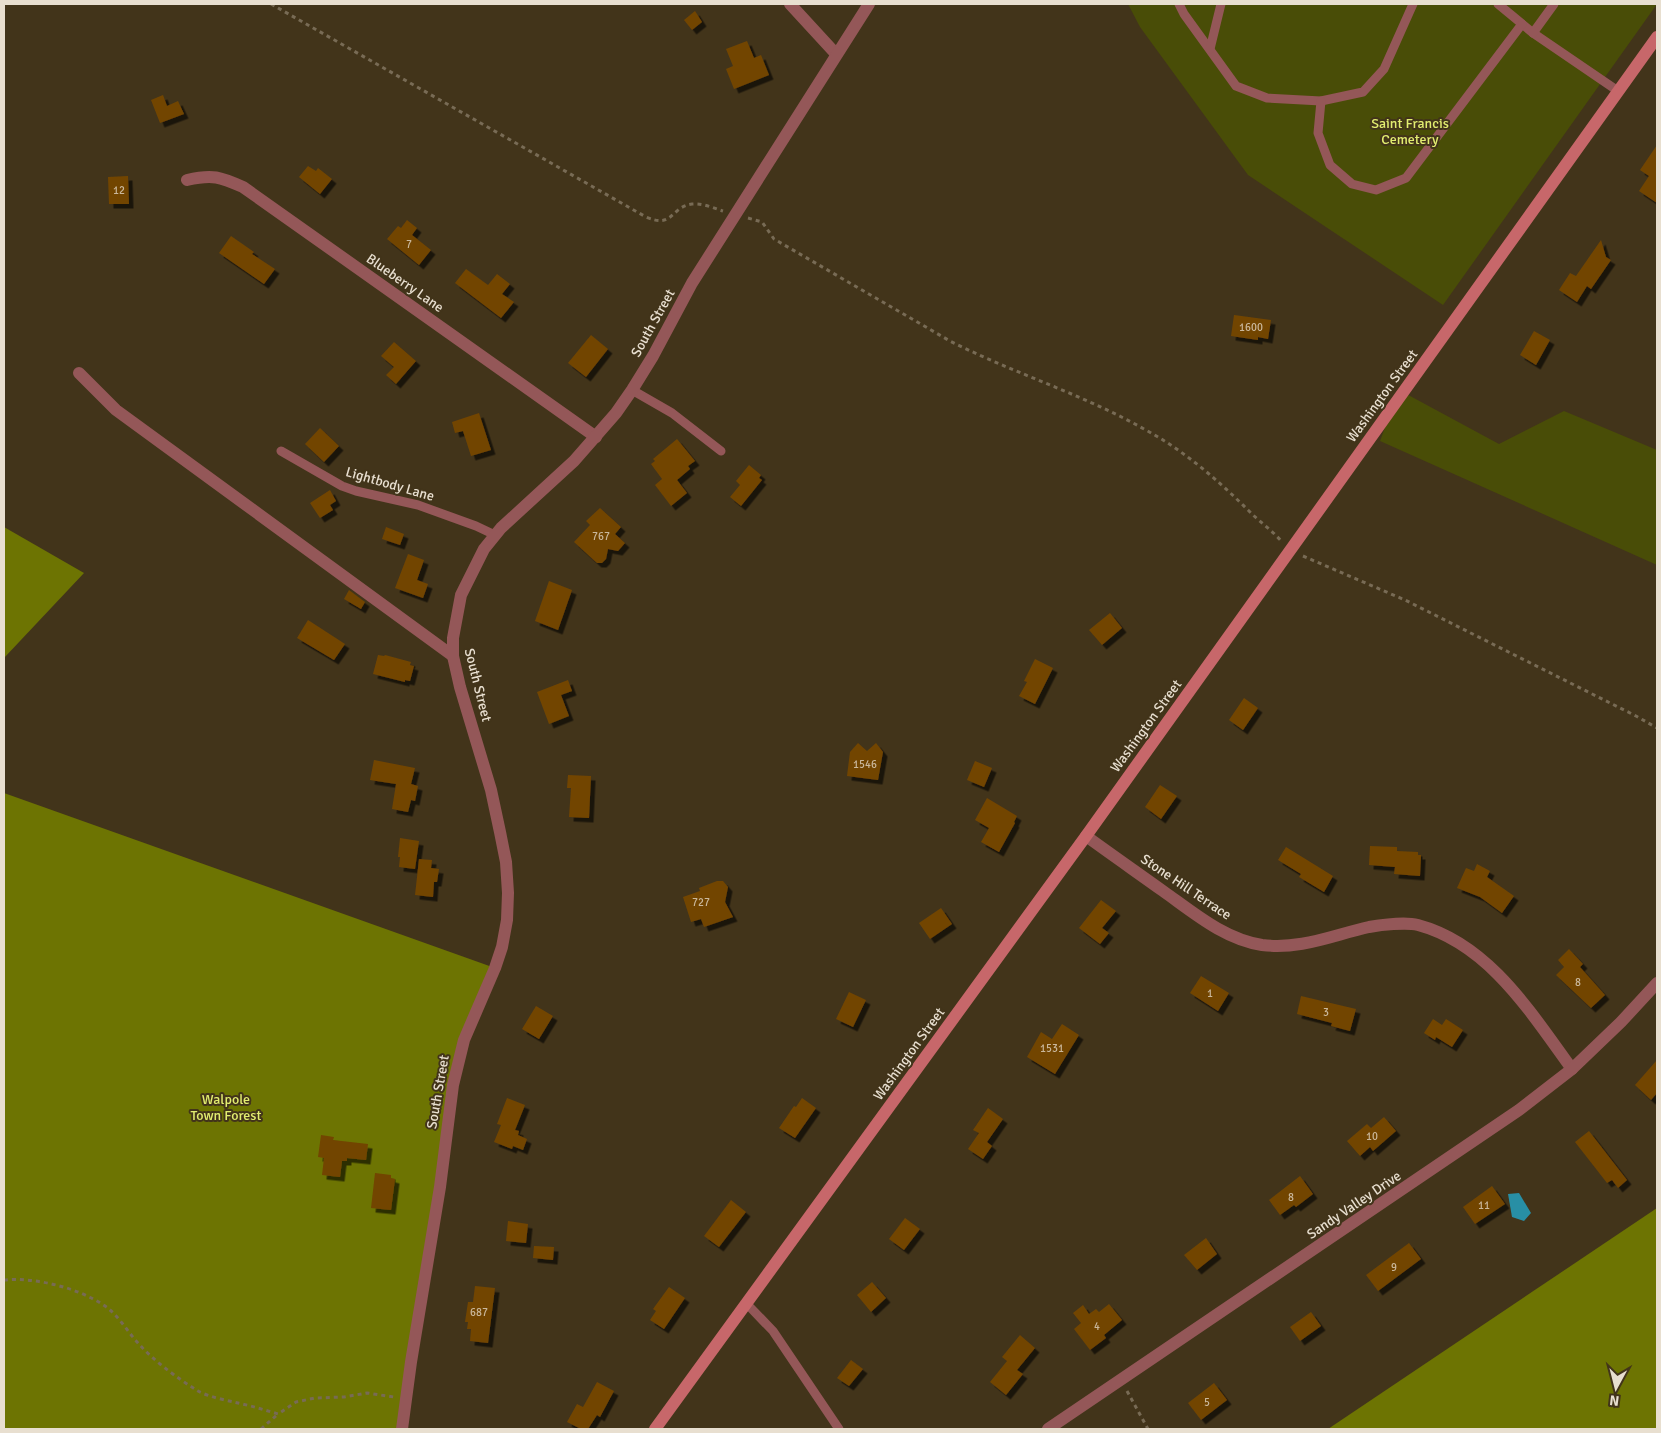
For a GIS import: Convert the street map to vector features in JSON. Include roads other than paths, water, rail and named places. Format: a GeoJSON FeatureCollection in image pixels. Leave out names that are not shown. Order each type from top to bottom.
{"type":"FeatureCollection","features":[{"type":"Feature","properties":{"kind":"main road","name":"Washington Street"},"geometry":{"type":"LineString","coordinates":[[655,1429],[1086,836],[1657,37]]}},
{"type":"Feature","properties":{"kind":"street"},"geometry":{"type":"LineString","coordinates":[[790,4],[836,54]]}},
{"type":"Feature","properties":{"kind":"street","name":"South Street"},"geometry":{"type":"LineString","coordinates":[[402,1429],[410,1362],[440,1187],[453,1086],[464,1040],[497,961],[502,947],[507,920],[506,862],[500,832],[491,790],[460,687],[453,656],[453,638],[461,595],[484,548],[495,535],[561,474],[596,437],[632,390],[653,356],[692,283],[869,4]]}},
{"type":"Feature","properties":{"kind":"street","name":"Blueberry Lane"},"geometry":{"type":"LineString","coordinates":[[187,180],[206,176],[225,180],[243,187],[596,437]]}},
{"type":"Feature","properties":{"kind":"street"},"geometry":{"type":"LineString","coordinates":[[79,373],[116,410],[453,656]]}},
{"type":"Feature","properties":{"kind":"street","name":"Stone Hill Terrace"},"geometry":{"type":"LineString","coordinates":[[1086,836],[1210,924],[1236,939],[1262,945],[1290,946],[1316,942],[1370,927],[1416,925],[1450,937],[1475,954],[1525,1004],[1572,1069]]}},
{"type":"Feature","properties":{"kind":"street","name":"Sandy Valley Drive"},"geometry":{"type":"LineString","coordinates":[[1048,1429],[1492,1130],[1572,1069],[1621,1022],[1657,983]]}},
{"type":"Feature","properties":{"kind":"lane"},"geometry":{"type":"LineString","coordinates":[[1179,4],[1184,14],[1236,86],[1267,98],[1321,101],[1363,92],[1384,69],[1413,4]]}},
{"type":"Feature","properties":{"kind":"lane"},"geometry":{"type":"LineString","coordinates":[[1210,49],[1221,4]]}},
{"type":"Feature","properties":{"kind":"lane"},"geometry":{"type":"LineString","coordinates":[[1498,4],[1533,33],[1618,91]]}},
{"type":"Feature","properties":{"kind":"lane"},"geometry":{"type":"LineString","coordinates":[[1533,33],[1554,4]]}},
{"type":"Feature","properties":{"kind":"lane"},"geometry":{"type":"LineString","coordinates":[[1321,101],[1318,134],[1330,165],[1352,184],[1376,190],[1406,178],[1522,24]]}},
{"type":"Feature","properties":{"kind":"lane"},"geometry":{"type":"LineString","coordinates":[[632,390],[672,413],[721,451]]}},
{"type":"Feature","properties":{"kind":"lane","name":"Lightbody Lane"},"geometry":{"type":"LineString","coordinates":[[281,451],[349,489],[418,505],[495,535]]}},
{"type":"Feature","properties":{"kind":"lane"},"geometry":{"type":"LineString","coordinates":[[746,1303],[774,1331],[839,1429]]}},
{"type":"Feature","properties":{"kind":"water"},"geometry":{"type":"Polygon","coordinates":[[[1519,1193],[1531,1213],[1524,1221],[1512,1217],[1508,1194],[1519,1193]]]}},
{"type":"Feature","properties":{"kind":"park label","name":"Saint Francis Cemetery"},"geometry":{"type":"Point","coordinates":[1410,132]}},
{"type":"Feature","properties":{"kind":"park label","name":"Walpole Town Forest"},"geometry":{"type":"Point","coordinates":[226,1108]}}]}
